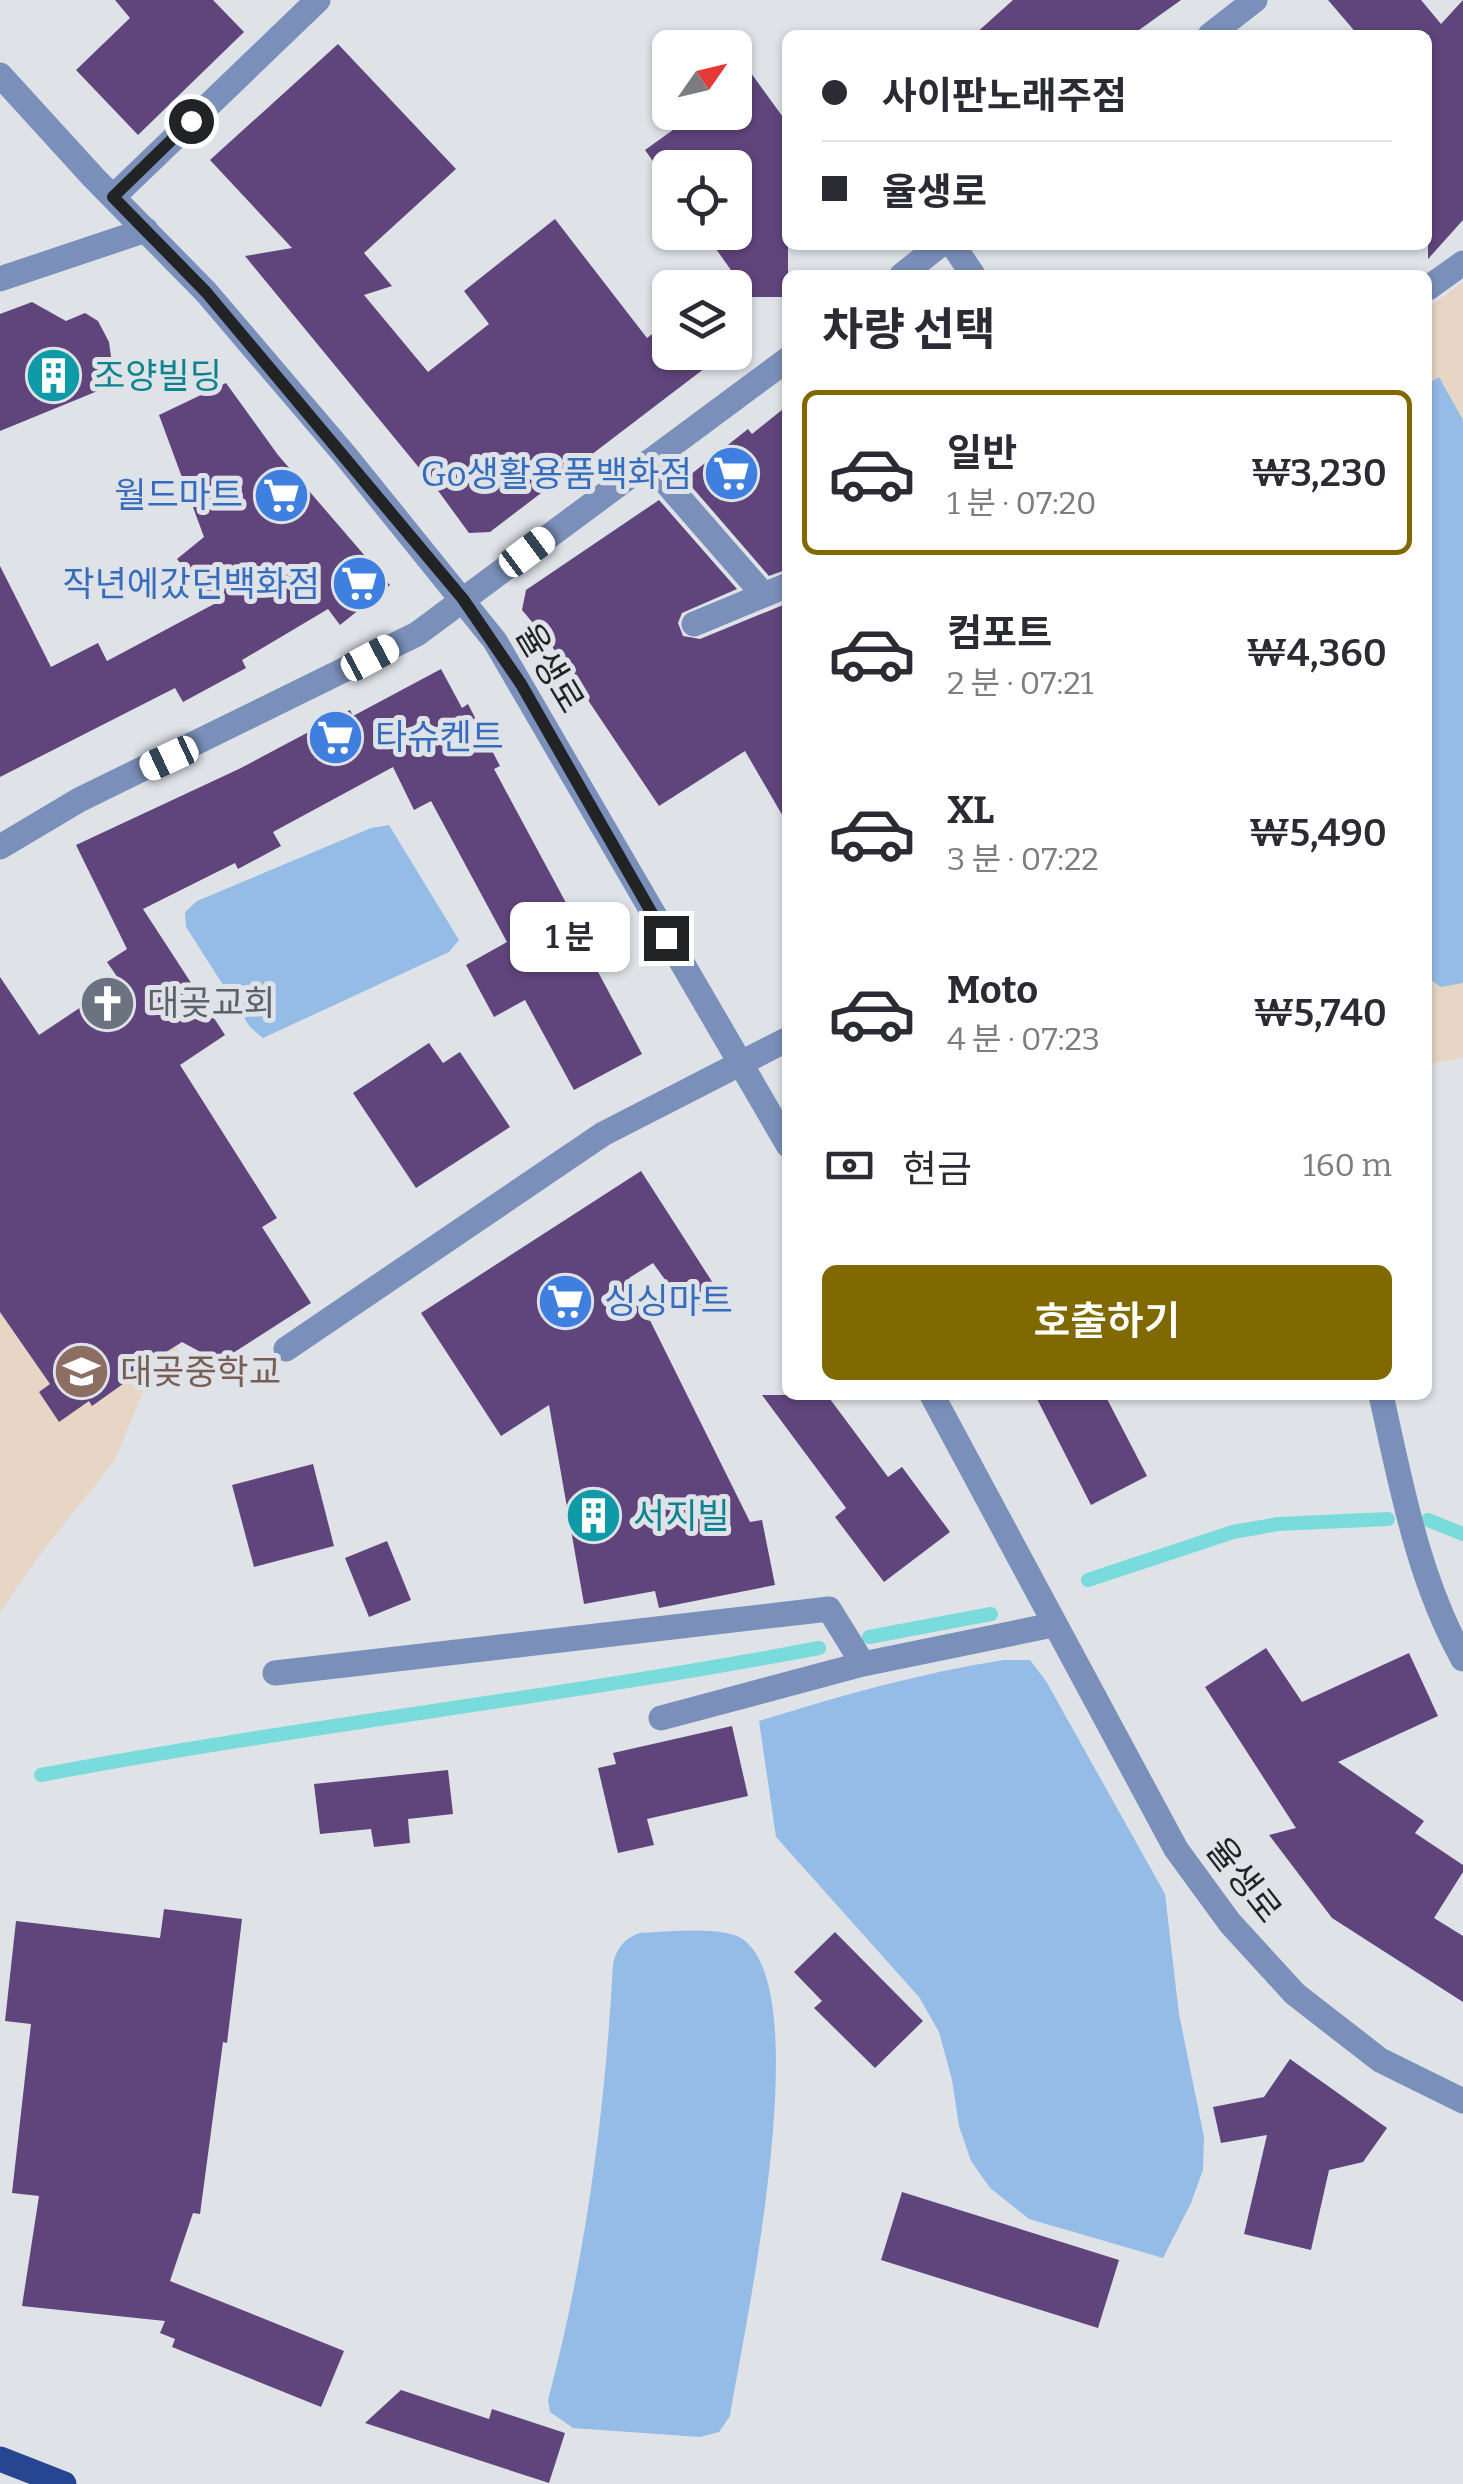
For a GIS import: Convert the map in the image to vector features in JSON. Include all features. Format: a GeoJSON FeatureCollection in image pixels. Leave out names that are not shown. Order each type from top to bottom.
{"type":"FeatureCollection","features":[{"type":"Feature","properties":{"kind":"main road"},"geometry":{"type":"LineString","coordinates":[[0,2458],[64,2484]]}},
{"type":"Feature","properties":{"kind":"street"},"geometry":{"type":"LineString","coordinates":[[113,197],[318,0]]}},
{"type":"Feature","properties":{"kind":"street"},"geometry":{"type":"LineString","coordinates":[[1216,30],[1255,0]]}},
{"type":"Feature","properties":{"kind":"street","name":"율생로"},"geometry":{"type":"LineString","coordinates":[[0,75],[206,292],[463,599],[521,684],[782,1135]]}},
{"type":"Feature","properties":{"kind":"street"},"geometry":{"type":"LineString","coordinates":[[0,280],[146,230]]}},
{"type":"Feature","properties":{"kind":"street"},"geometry":{"type":"LineString","coordinates":[[908,270],[934,250]]}},
{"type":"Feature","properties":{"kind":"street"},"geometry":{"type":"LineString","coordinates":[[1432,285],[1463,262]]}},
{"type":"Feature","properties":{"kind":"street"},"geometry":{"type":"LineString","coordinates":[[0,847],[79,800],[417,634],[782,363]]}},
{"type":"Feature","properties":{"kind":"street"},"geometry":{"type":"LineString","coordinates":[[648,462],[776,590],[694,624]]}},
{"type":"Feature","properties":{"kind":"street"},"geometry":{"type":"LineString","coordinates":[[286,1350],[603,1134],[782,1042]]}},
{"type":"Feature","properties":{"kind":"street","name":"율생로"},"geometry":{"type":"LineString","coordinates":[[935,1400],[1176,1849],[1230,1923],[1295,1994],[1380,2060],[1463,2101]]}},
{"type":"Feature","properties":{"kind":"street"},"geometry":{"type":"LineString","coordinates":[[1381,1400],[1412,1526],[1443,1624],[1463,1659]]}},
{"type":"Feature","properties":{"kind":"street"},"geometry":{"type":"LineString","coordinates":[[275,1673],[830,1609],[863,1664]]}},
{"type":"Feature","properties":{"kind":"street"},"geometry":{"type":"LineString","coordinates":[[661,1718],[863,1664],[1054,1625]]}},
{"type":"Feature","properties":{"kind":"shaded area"},"geometry":{"type":"Polygon","coordinates":[[[1463,282],[1463,1058],[1432,1063],[1432,305],[1463,282]]]}},
{"type":"Feature","properties":{"kind":"shaded area"},"geometry":{"type":"Polygon","coordinates":[[[1439,377],[1463,420],[1463,983],[1441,987],[1432,981],[1432,381],[1439,377]]]}},
{"type":"Feature","properties":{"kind":"shaded area"},"geometry":{"type":"Polygon","coordinates":[[[389,825],[459,940],[449,952],[263,1038],[250,1027],[186,927],[185,912],[197,901],[371,828],[389,825]]]}},
{"type":"Feature","properties":{"kind":"shaded area","name":"대곶중학교"},"geometry":{"type":"Polygon","coordinates":[[[0,1161],[56,1180],[180,1352],[143,1392],[115,1460],[0,1612],[0,1161]]]}},
{"type":"Feature","properties":{"kind":"shaded area"},"geometry":{"type":"Polygon","coordinates":[[[1004,1660],[1030,1660],[1046,1681],[1165,1894],[1179,2014],[1204,2137],[1203,2170],[1163,2258],[1029,2219],[990,2188],[971,2161],[959,2126],[939,2032],[919,1997],[776,1837],[759,1721],[880,1686],[1004,1660]]]}},
{"type":"Feature","properties":{"kind":"shaded area"},"geometry":{"type":"Polygon","coordinates":[[[709,1931],[744,1940],[765,1973],[775,2026],[770,2167],[730,2416],[719,2432],[700,2437],[573,2428],[550,2412],[548,2400],[592,2184],[613,1964],[622,1945],[639,1933],[709,1931]]]}},
{"type":"Feature","properties":{"kind":"building"},"geometry":{"type":"Polygon","coordinates":[[[115,0],[213,0],[244,32],[138,135],[76,70],[130,18],[115,0]]]}},
{"type":"Feature","properties":{"kind":"building"},"geometry":{"type":"Polygon","coordinates":[[[1013,0],[1181,0],[1139,30],[980,30],[1013,0]]]}},
{"type":"Feature","properties":{"kind":"building"},"geometry":{"type":"Polygon","coordinates":[[[1328,0],[1421,0],[1441,24],[1463,0],[1463,220],[1428,259],[1428,250],[1432,250],[1432,30],[1354,30],[1328,0]]]}},
{"type":"Feature","properties":{"kind":"building"},"geometry":{"type":"Polygon","coordinates":[[[338,44],[456,169],[364,253],[392,286],[364,295],[428,372],[489,324],[464,291],[555,219],[647,338],[652,334],[652,370],[702,370],[490,532],[469,533],[245,256],[292,248],[210,160],[338,44]]]}},
{"type":"Feature","properties":{"kind":"building"},"geometry":{"type":"Polygon","coordinates":[[[752,74],[782,116],[782,250],[788,250],[788,270],[782,270],[782,297],[752,297],[752,270],[731,270],[717,250],[752,250],[752,150],[652,150],[652,160],[645,150],[673,130],[752,130],[752,74]]]}},
{"type":"Feature","properties":{"kind":"building","name":"조양빌딩"},"geometry":{"type":"Polygon","coordinates":[[[32,302],[66,321],[85,313],[98,321],[109,342],[112,364],[105,388],[0,431],[0,314],[32,302]]]}},
{"type":"Feature","properties":{"kind":"building"},"geometry":{"type":"Polygon","coordinates":[[[226,383],[278,455],[390,585],[340,625],[328,609],[242,660],[246,668],[183,702],[175,688],[0,777],[0,566],[51,667],[98,643],[107,661],[214,604],[177,559],[204,537],[159,415],[226,383]]]}},
{"type":"Feature","properties":{"kind":"building"},"geometry":{"type":"Polygon","coordinates":[[[782,410],[782,571],[769,576],[685,479],[748,429],[752,434],[782,410]]]}},
{"type":"Feature","properties":{"kind":"building"},"geometry":{"type":"Polygon","coordinates":[[[659,500],[737,589],[682,613],[678,623],[683,636],[700,639],[782,605],[782,815],[745,751],[659,806],[549,642],[522,610],[526,590],[659,500]]]}},
{"type":"Feature","properties":{"kind":"building"},"geometry":{"type":"Polygon","coordinates":[[[441,669],[462,708],[468,704],[500,766],[494,769],[642,1054],[574,1090],[525,1000],[494,1017],[466,965],[507,942],[431,801],[414,810],[393,767],[273,832],[281,846],[238,869],[235,863],[143,909],[225,1035],[180,1065],[277,1218],[262,1227],[311,1303],[219,1362],[182,1342],[128,1376],[130,1379],[92,1406],[89,1401],[59,1422],[39,1392],[50,1384],[0,1312],[0,977],[39,1035],[120,981],[107,962],[127,949],[76,845],[241,768],[350,710],[353,716],[441,669]]]}},
{"type":"Feature","properties":{"kind":"building"},"geometry":{"type":"Polygon","coordinates":[[[429,1043],[443,1063],[460,1052],[510,1127],[416,1188],[353,1093],[429,1043]]]}},
{"type":"Feature","properties":{"kind":"building"},"geometry":{"type":"Polygon","coordinates":[[[641,1171],[720,1294],[689,1313],[653,1263],[629,1278],[750,1522],[762,1520],[775,1585],[659,1608],[655,1591],[584,1604],[549,1405],[501,1436],[421,1313],[641,1171]]]}},
{"type":"Feature","properties":{"kind":"building"},"geometry":{"type":"Polygon","coordinates":[[[762,1395],[782,1395],[782,1400],[831,1400],[888,1477],[902,1467],[950,1532],[884,1582],[835,1517],[846,1508],[762,1395]]]}},
{"type":"Feature","properties":{"kind":"building"},"geometry":{"type":"Polygon","coordinates":[[[1038,1400],[1108,1400],[1147,1476],[1091,1505],[1038,1400]]]}},
{"type":"Feature","properties":{"kind":"building"},"geometry":{"type":"Polygon","coordinates":[[[313,1464],[334,1546],[254,1567],[232,1485],[313,1464]]]}},
{"type":"Feature","properties":{"kind":"building"},"geometry":{"type":"Polygon","coordinates":[[[387,1541],[411,1600],[369,1617],[345,1558],[387,1541]]]}},
{"type":"Feature","properties":{"kind":"building"},"geometry":{"type":"Polygon","coordinates":[[[1266,1648],[1302,1702],[1409,1653],[1438,1716],[1338,1762],[1424,1821],[1415,1833],[1463,1865],[1463,1872],[1434,1918],[1463,1936],[1463,2002],[1332,1918],[1269,1835],[1296,1828],[1205,1687],[1266,1648]]]}},
{"type":"Feature","properties":{"kind":"building"},"geometry":{"type":"Polygon","coordinates":[[[732,1726],[748,1796],[647,1819],[654,1845],[618,1853],[598,1768],[616,1764],[613,1753],[732,1726]]]}},
{"type":"Feature","properties":{"kind":"building"},"geometry":{"type":"Polygon","coordinates":[[[448,1770],[453,1814],[408,1819],[410,1843],[374,1847],[371,1829],[320,1834],[314,1784],[448,1770]]]}},
{"type":"Feature","properties":{"kind":"building"},"geometry":{"type":"Polygon","coordinates":[[[164,1909],[242,1919],[200,2214],[193,2213],[170,2281],[344,2351],[321,2407],[172,2347],[175,2339],[160,2333],[165,2321],[22,2306],[39,2196],[12,2193],[31,2024],[5,2021],[16,1921],[160,1938],[164,1909]]]}},
{"type":"Feature","properties":{"kind":"building"},"geometry":{"type":"Polygon","coordinates":[[[835,1932],[923,2021],[875,2068],[814,2008],[822,2001],[794,1972],[835,1932]]]}},
{"type":"Feature","properties":{"kind":"building"},"geometry":{"type":"Polygon","coordinates":[[[1290,2059],[1387,2128],[1363,2162],[1329,2170],[1311,2250],[1244,2234],[1267,2135],[1221,2143],[1213,2107],[1264,2097],[1290,2059]]]}},
{"type":"Feature","properties":{"kind":"building"},"geometry":{"type":"Polygon","coordinates":[[[902,2192],[1119,2260],[1098,2328],[881,2260],[902,2192]]]}},
{"type":"Feature","properties":{"kind":"building"},"geometry":{"type":"Polygon","coordinates":[[[401,2390],[489,2419],[492,2409],[565,2433],[549,2483],[365,2423],[401,2390]]]}},
{"type":"Feature","properties":{"kind":"waterway"},"geometry":{"type":"LineString","coordinates":[[1088,1580],[1233,1532],[1278,1524],[1388,1519]]}},
{"type":"Feature","properties":{"kind":"waterway"},"geometry":{"type":"LineString","coordinates":[[1428,1520],[1463,1534]]}},
{"type":"Feature","properties":{"kind":"waterway"},"geometry":{"type":"LineString","coordinates":[[869,1637],[991,1614]]}},
{"type":"Feature","properties":{"kind":"waterway"},"geometry":{"type":"LineString","coordinates":[[41,1775],[819,1648]]}},
{"type":"Feature","properties":{"kind":"place","name":"조양빌딩"},"geometry":{"type":"Point","coordinates":[54,376]}},
{"type":"Feature","properties":{"kind":"place","name":"Go생활용품백화점"},"geometry":{"type":"Point","coordinates":[731,474]}},
{"type":"Feature","properties":{"kind":"place","name":"월드마트"},"geometry":{"type":"Point","coordinates":[282,495]}},
{"type":"Feature","properties":{"kind":"place","name":"작년에갔던백화점"},"geometry":{"type":"Point","coordinates":[359,584]}},
{"type":"Feature","properties":{"kind":"place","name":"타슈켄트"},"geometry":{"type":"Point","coordinates":[336,737]}},
{"type":"Feature","properties":{"kind":"place","name":"대곶교회"},"geometry":{"type":"Point","coordinates":[108,1003]}},
{"type":"Feature","properties":{"kind":"place","name":"싱싱마트"},"geometry":{"type":"Point","coordinates":[565,1301]}},
{"type":"Feature","properties":{"kind":"place","name":"대곶중학교"},"geometry":{"type":"Point","coordinates":[81,1372]}},
{"type":"Feature","properties":{"kind":"place","name":"서지빌"},"geometry":{"type":"Point","coordinates":[594,1516]}},
{"type":"Feature","properties":{"kind":"route"},"geometry":{"type":"LineString","coordinates":[[191,121],[113,197],[206,292],[463,599],[521,684],[666,938]]}}]}
